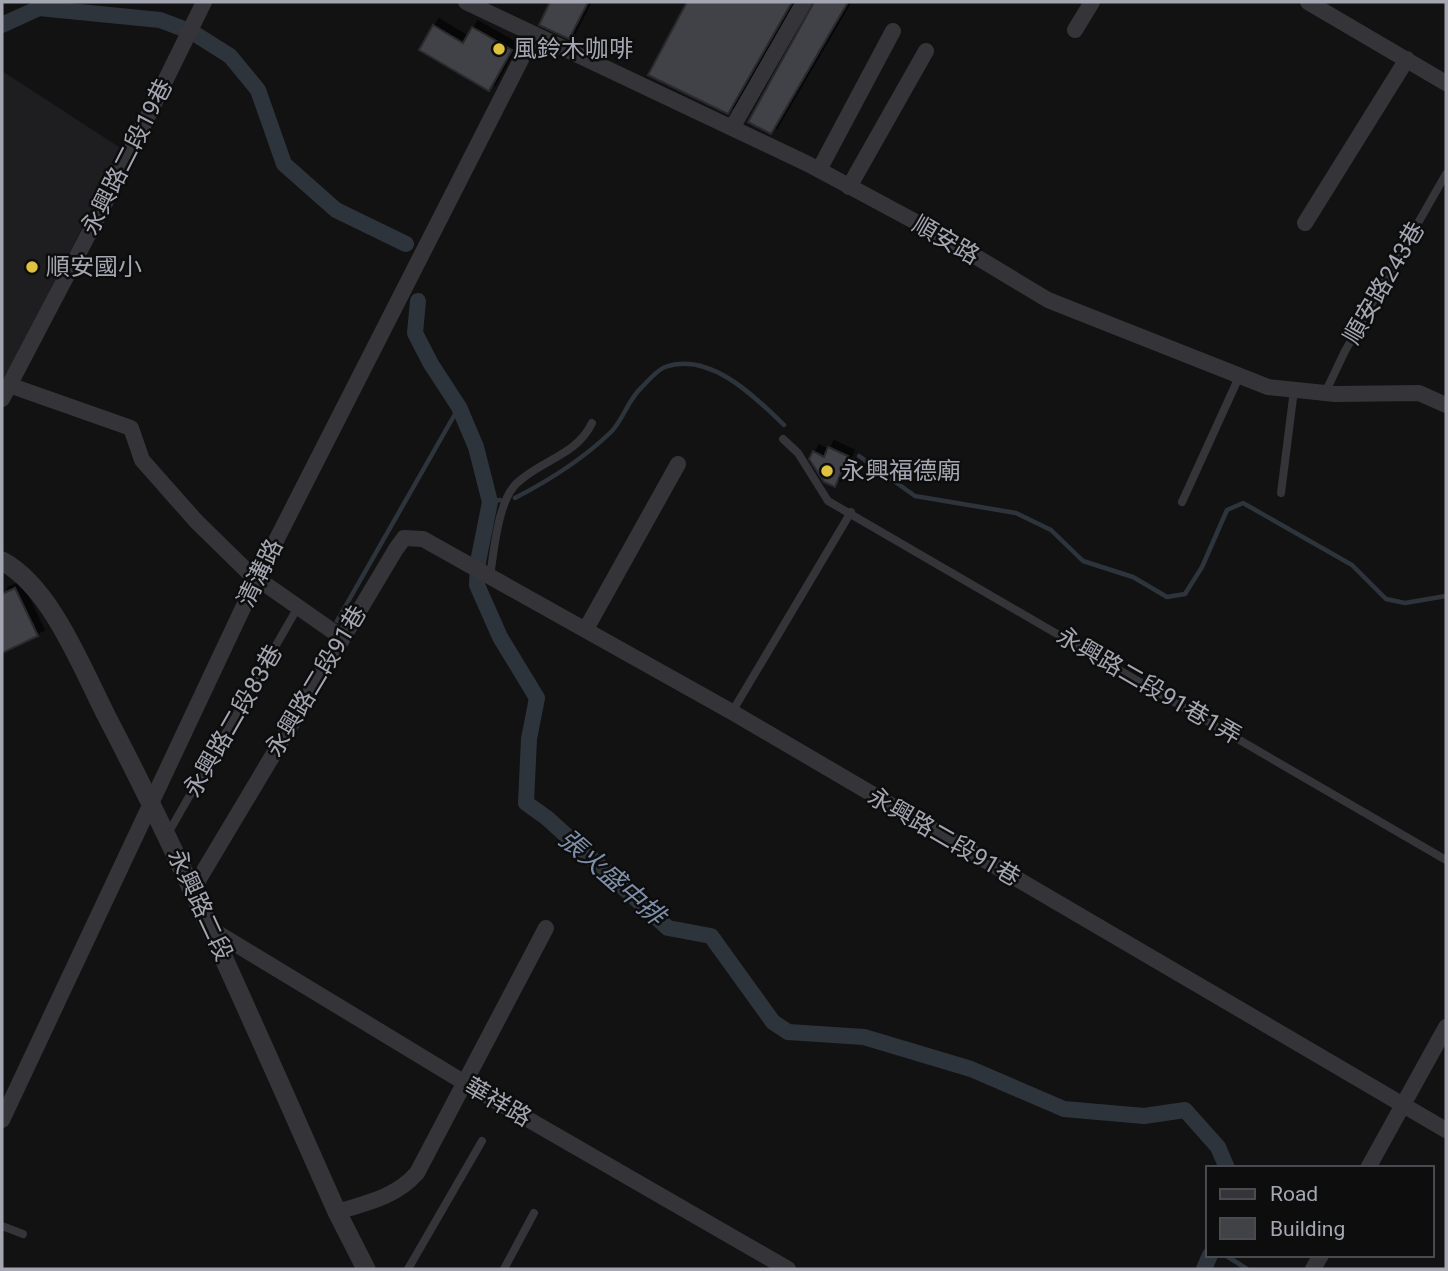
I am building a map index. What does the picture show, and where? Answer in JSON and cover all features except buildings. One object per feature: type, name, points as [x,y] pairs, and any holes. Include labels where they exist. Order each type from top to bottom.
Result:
[{"type":"street","name":"永興路二段19巷","points":[[204,2],[108,197],[6,392],[131,428],[142,460],[196,521],[257,578],[341,638]]},
{"type":"street","name":"順安路","points":[[466,2],[818,170],[940,235],[1048,300],[1268,387],[1325,393],[1419,393],[1446,405]]},
{"type":"street","points":[[733,128],[804,2]]},
{"type":"street","points":[[1075,30],[1092,2]]},
{"type":"street","points":[[1308,2],[1446,83]]},
{"type":"street","points":[[818,170],[892,31]]},
{"type":"street","name":"清溝路","points":[[2,1120],[257,578],[534,34]]},
{"type":"street","points":[[849,187],[926,51]]},
{"type":"street","points":[[1306,223],[1407,59]]},
{"type":"street","points":[[586,629],[678,464]]},
{"type":"street","name":"永興路二段91巷","points":[[194,889],[341,638],[404,538],[423,539],[732,712],[1446,1130]]},
{"type":"street","name":"永興路二段","points":[[2,561],[16,568],[52,611],[151,801],[194,889],[337,1212],[366,1269]]},
{"type":"street","points":[[337,1212],[380,1199],[405,1186],[417,1173],[546,928]]},
{"type":"street","name":"華祥路","points":[[211,929],[465,1083],[788,1269]]},
{"type":"street","points":[[1369,1166],[1446,1027]]},
{"type":"lane","name":"順安路243巷","points":[[1325,393],[1345,351],[1446,174]]},
{"type":"lane","points":[[1182,502],[1239,377]]},
{"type":"lane","points":[[1280,493],[1294,390]]},
{"type":"lane","points":[[482,571],[512,488],[586,436],[592,423]]},
{"type":"lane","name":"永興路二段91巷1弄","points":[[783,439],[798,453],[828,501],[1446,860]]},
{"type":"lane","points":[[732,712],[851,512]]},
{"type":"lane","name":"永興路二段83巷","points":[[167,835],[298,607]]},
{"type":"lane","points":[[408,1269],[482,1141]]},
{"type":"lane","points":[[504,1269],[534,1213]]},
{"type":"lane","points":[[2,1226],[23,1234]]},
{"type":"shaded area","name":"順安國小","points":[[2,71],[122,149],[2,385]]},
{"type":"waterway","points":[[2,25],[39,8],[160,20],[192,32],[230,56],[258,90],[284,164],[336,210],[406,244]]},
{"type":"waterway","name":"張火盛中排","points":[[418,301],[415,333],[459,407],[476,447],[490,502],[478,562],[477,585],[500,637],[537,698],[529,739],[526,803],[547,818],[668,928],[711,936],[773,1022],[788,1032],[864,1037],[971,1069],[1064,1109],[1144,1116],[1185,1110],[1218,1147],[1226,1166]]},
{"type":"waterway","points":[[515,498],[589,452],[615,427],[636,393],[655,373],[665,367],[698,365],[715,371],[745,390],[784,425]]},
{"type":"waterway","points":[[337,621],[459,407]]},
{"type":"waterway","points":[[859,456],[915,496],[1016,513],[1051,530],[1083,561],[1133,577],[1167,597],[1185,594],[1202,567],[1227,510],[1243,503],[1352,565],[1386,599],[1405,603],[1446,596]]},
{"type":"waterway","points":[[490,502],[500,500]]},
{"type":"waterway","name":"張火盛中排","points":[[1204,1269],[1209,1257]]},
{"type":"waterway","points":[[1228,1257],[1247,1269]]},
{"type":"place","name":"風鈴木咖啡","points":[[499,49]]},
{"type":"place","name":"順安國小","points":[[32,267]]},
{"type":"place","name":"永興福德廟","points":[[827,471]]}]
